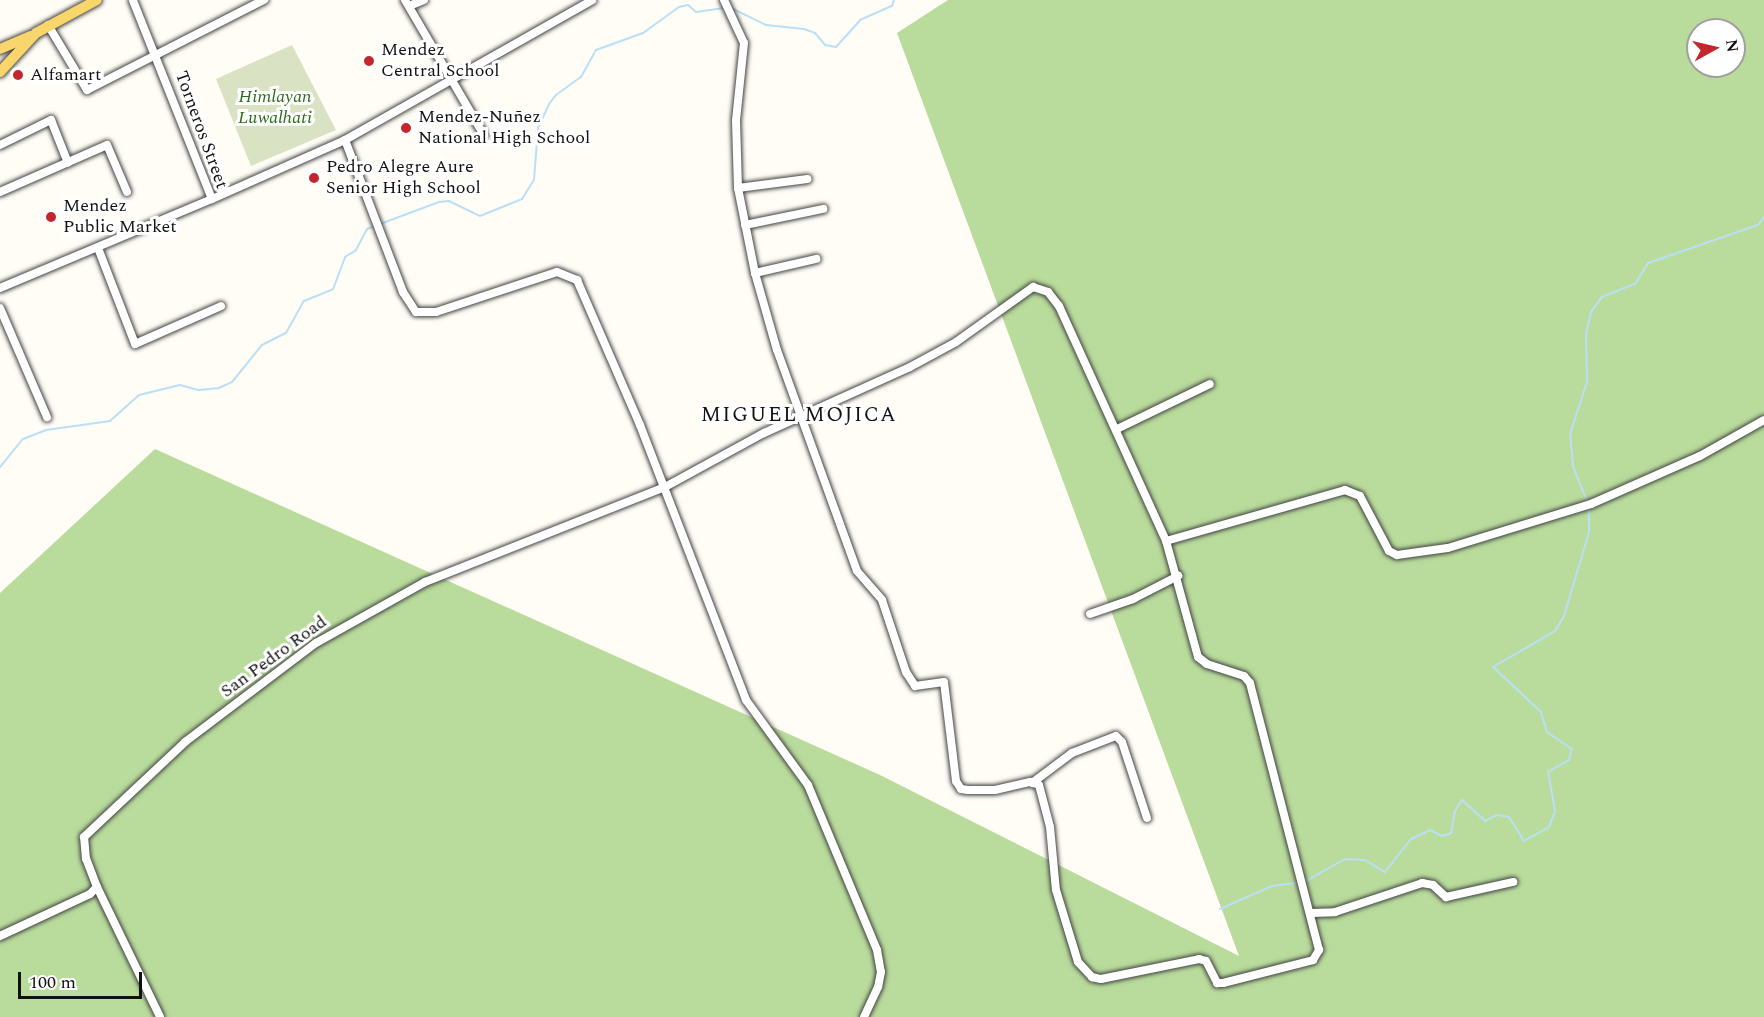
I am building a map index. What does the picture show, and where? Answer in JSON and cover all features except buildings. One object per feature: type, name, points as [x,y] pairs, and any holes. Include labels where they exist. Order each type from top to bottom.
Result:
[{"type":"main road","points":[[9,63],[1,49],[97,0]]},
{"type":"main road","points":[[0,72],[36,33]]},
{"type":"street","name":"Torneros Street","points":[[0,288],[212,199],[133,0]]},
{"type":"street","points":[[48,25],[87,90],[264,0]]},
{"type":"street","points":[[424,0],[407,3],[484,135]]},
{"type":"street","points":[[212,199],[345,140],[592,0]]},
{"type":"street","points":[[663,488],[715,457],[799,418],[956,342],[1033,287],[1048,292],[1059,306],[1117,429],[1166,541],[1202,662],[1244,676],[1250,683],[1298,872],[1312,913],[1319,950],[1313,960],[1223,983],[1217,983],[1206,961],[1199,959],[1101,979],[1092,977],[1078,962],[1056,890],[1043,794],[1039,785],[1032,783],[968,790],[961,789],[956,781],[944,682],[915,686],[906,672],[882,600],[857,571],[799,418],[755,273],[738,188],[736,121],[744,43],[734,17],[724,0]]},
{"type":"street","points":[[0,145],[51,120],[68,163]]},
{"type":"street","points":[[345,140],[409,303],[416,312],[426,314],[557,273],[577,280],[624,388],[746,700],[808,785],[878,950],[881,972],[878,987],[864,1017]]},
{"type":"street","points":[[0,192],[107,145],[127,192]]},
{"type":"street","points":[[738,188],[807,178]]},
{"type":"street","points":[[745,225],[823,210]]},
{"type":"street","points":[[102,247],[135,344],[221,306]]},
{"type":"street","points":[[755,273],[816,259]]},
{"type":"street","points":[[0,308],[46,417]]},
{"type":"street","points":[[1117,429],[1210,384]]},
{"type":"street","points":[[1166,541],[1345,490],[1360,496],[1384,545],[1397,555],[1448,548],[1591,504],[1700,456],[1764,420]]},
{"type":"street","name":"San Pedro Road","points":[[97,887],[86,859],[84,837],[185,742],[316,643],[425,582],[663,488]]},
{"type":"street","points":[[1090,614],[1133,599],[1178,576]]},
{"type":"street","points":[[1032,783],[1072,753],[1116,736],[1122,742],[1133,771],[1147,818]]},
{"type":"street","points":[[1312,913],[1335,912],[1422,883],[1433,885],[1446,897],[1512,882]]},
{"type":"street","points":[[0,936],[97,887],[160,1017]]},
{"type":"green space","points":[[948,0],[1764,0],[1764,1017],[0,1017],[0,593],[155,449],[880,775],[1239,956],[897,33]]},
{"type":"green space","name":"Himlayan Luwalhati","points":[[292,45],[336,130],[251,166],[216,79]]},
{"type":"waterway","points":[[729,7],[766,25],[804,29],[815,33],[825,45],[836,47],[860,20],[892,6],[894,0]]},
{"type":"waterway","points":[[380,224],[439,202],[449,201],[480,216],[522,199],[534,180],[538,128],[549,104],[556,95],[581,77],[596,50],[643,33],[679,7],[688,5],[696,12],[724,8]]},
{"type":"waterway","points":[[1587,501],[1573,466],[1570,434],[1587,382],[1586,334],[1591,312],[1602,297],[1635,284],[1648,263],[1758,225],[1764,217]]},
{"type":"waterway","points":[[0,467],[23,439],[46,430],[110,421],[139,395],[180,385],[199,390],[219,388],[232,382],[262,345],[286,333],[304,301],[333,289],[345,257],[356,250],[367,229],[375,226]]},
{"type":"waterway","points":[[1304,882],[1345,859],[1365,860],[1385,872],[1411,839],[1430,830],[1442,836],[1451,833],[1455,811],[1462,800],[1485,821],[1497,815],[1509,817],[1524,841],[1549,827],[1555,811],[1548,772],[1569,760],[1572,749],[1547,732],[1541,712],[1493,667],[1555,631],[1564,616],[1589,532],[1589,507]]},
{"type":"waterway","points":[[1220,909],[1272,886],[1298,883]]},
{"type":"place","name":"Mendez Central School","points":[[369,61]]},
{"type":"place","name":"Alfamart","points":[[18,75]]},
{"type":"place","name":"Mendez-Nuñez National High School","points":[[406,128]]},
{"type":"place","name":"Pedro Alegre Aure Senior High School","points":[[314,178]]},
{"type":"place","name":"Mendez Public Market","points":[[51,217]]},
{"type":"district","name":"MIGUEL MOJICA","points":[[799,415]]}]
